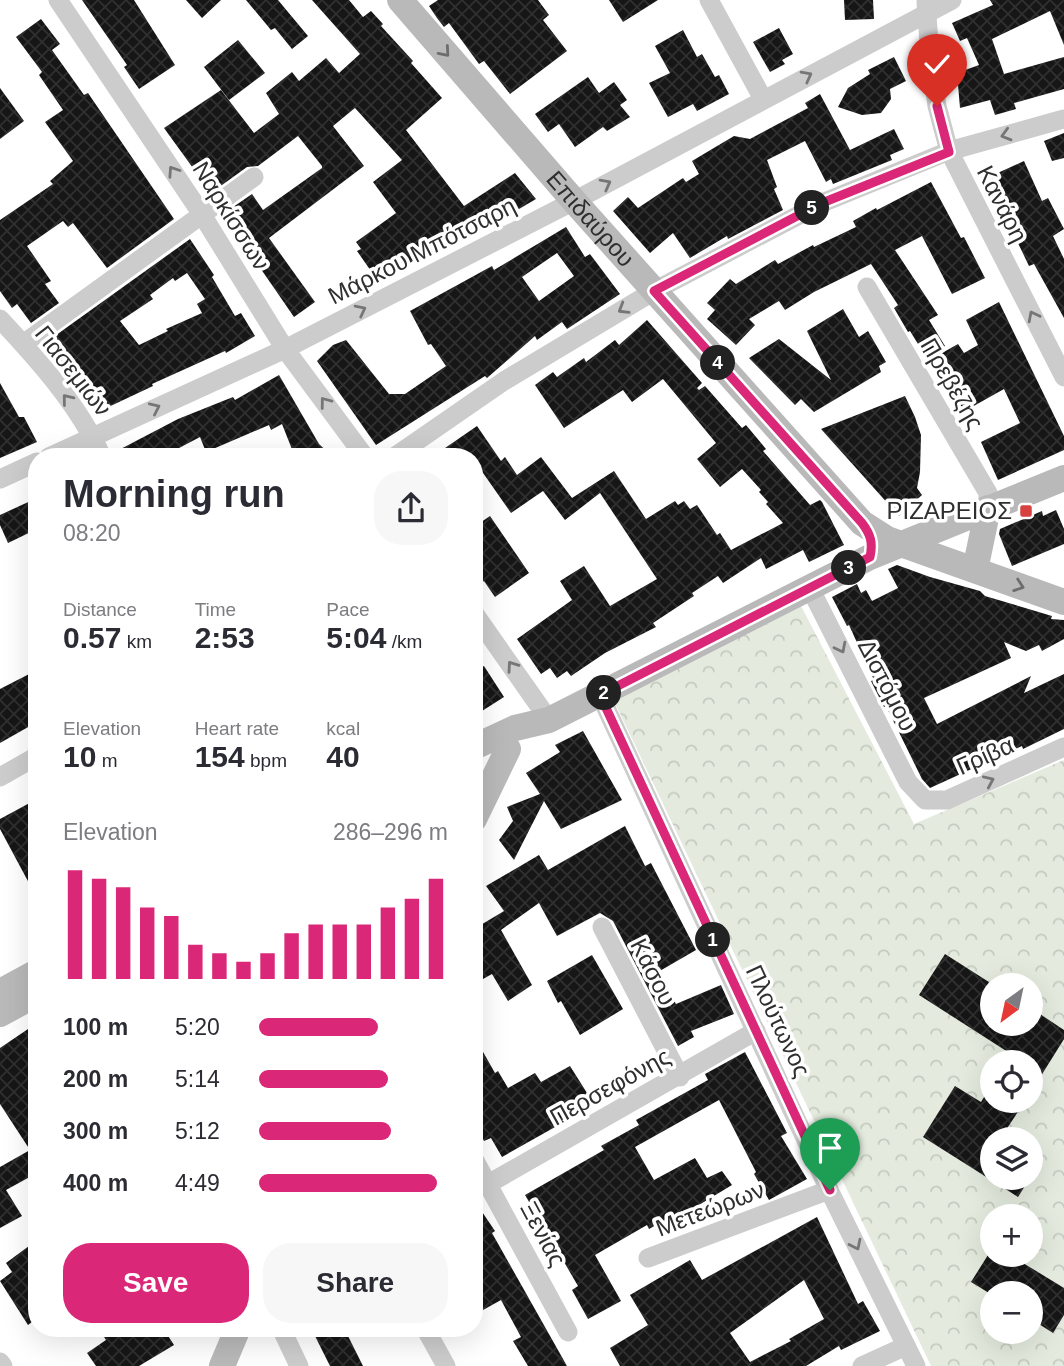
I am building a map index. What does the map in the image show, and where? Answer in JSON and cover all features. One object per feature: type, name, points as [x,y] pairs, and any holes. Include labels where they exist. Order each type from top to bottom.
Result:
[{"type":"street","name":"Ναρκίσσων","points":[[58,0],[201,213],[285,349],[358,448]]},
{"type":"street","name":"Επιδαύρου","points":[[400,0],[574,201],[862,523],[887,539],[1064,601]]},
{"type":"street","points":[[709,0],[763,99]]},
{"type":"street","name":"Μάρκου Μπότσαρη","points":[[69,448],[285,349],[574,201],[926,7],[952,0]]},
{"type":"street","name":"Κανάρη","points":[[926,7],[937,106],[949,152],[1064,377]]},
{"type":"street","points":[[407,448],[504,381],[654,291],[822,203],[949,152],[1064,119]]},
{"type":"street","points":[[23,344],[254,177]]},
{"type":"street","name":"Πρεβέζης","points":[[867,287],[988,493],[988,508]]},
{"type":"street","name":"Γιασεμιών","points":[[0,319],[79,414],[98,448]]},
{"type":"street","points":[[0,479],[28,466]]},
{"type":"street","points":[[483,743],[514,728],[549,720],[870,557],[1064,478]]},
{"type":"street","points":[[975,570],[988,508]]},
{"type":"street","points":[[862,523],[869,533],[872,545],[870,557]]},
{"type":"street","name":"Διστόμου","points":[[810,587],[908,782],[925,800]]},
{"type":"street","points":[[483,625],[549,720]]},
{"type":"street","name":"Πλούτωνος","points":[[600,695],[830,1190],[916,1366]]},
{"type":"street","points":[[483,762],[537,733],[549,720]]},
{"type":"street","name":"Γρίβα","points":[[925,800],[947,800],[1064,747]]},
{"type":"street","points":[[483,796],[508,750]]},
{"type":"street","points":[[0,777],[28,762]]},
{"type":"street","name":"Κάσου","points":[[602,927],[680,1077]]},
{"type":"street","points":[[0,992],[28,977]]},
{"type":"street","points":[[0,1014],[28,999]]},
{"type":"street","name":"Περσεφόνης","points":[[488,1184],[680,1077],[756,1031]]},
{"type":"street","name":"Ξενίας","points":[[483,1175],[568,1332]]},
{"type":"street","name":"Μετεώρων","points":[[648,1258],[830,1190]]},
{"type":"street","points":[[222,1366],[234,1337]]},
{"type":"street","points":[[285,1337],[299,1366]]},
{"type":"street","points":[[430,1337],[446,1366]]},
{"type":"street","points":[[862,1366],[906,1346]]},
{"type":"street","points":[[0,1362],[3,1366]]},
{"type":"green space","points":[[799,602],[914,824],[1064,760],[1064,1366],[931,1366],[613,699]]},
{"type":"building","points":[[82,0],[134,0],[175,65],[139,89],[124,67],[127,65]]},
{"type":"building","points":[[186,0],[221,0],[202,18]]},
{"type":"building","points":[[246,0],[278,0],[308,36],[292,49],[275,28],[271,30]]},
{"type":"building","points":[[312,0],[349,0],[363,17],[371,11],[442,98],[406,130],[464,206],[515,173],[536,199],[429,254],[427,251],[380,284],[357,251],[361,249],[356,242],[396,213],[373,182],[402,160],[355,108],[333,126],[364,166],[269,238],[315,302],[294,317],[223,214],[252,194],[263,210],[322,166],[298,136],[258,166],[247,167],[211,193],[164,128],[221,90],[254,133],[279,114],[266,93],[292,72],[299,81],[326,58],[339,73],[360,54]]},
{"type":"building","points":[[438,0],[538,0],[549,15],[543,20],[567,51],[510,94],[484,61],[479,64],[449,23],[444,27],[437,18],[429,6]]},
{"type":"building","points":[[609,0],[658,0],[623,22]]},
{"type":"building","points":[[844,0],[873,0],[874,19],[845,20]]},
{"type":"building","points":[[990,0],[1064,0],[1064,45],[1050,11],[992,39],[1004,74],[1064,57],[1064,89],[1014,103],[1016,109],[995,115],[990,100],[960,108],[957,73],[979,65],[967,38],[960,41],[952,23],[993,5]]},
{"type":"building","points":[[41,19],[60,44],[52,50],[84,95],[88,93],[174,219],[107,268],[73,223],[68,227],[63,221],[27,246],[51,281],[45,284],[59,303],[31,323],[17,304],[12,308],[0,291],[0,220],[53,184],[50,181],[73,161],[45,122],[63,110],[39,75],[42,72],[16,37]]},
{"type":"building","points":[[779,28],[793,54],[782,60],[785,64],[770,72],[753,42]]},
{"type":"building","points":[[683,30],[697,57],[702,54],[715,77],[719,75],[729,94],[697,111],[693,104],[668,117],[649,83],[670,73],[655,46]]},
{"type":"building","points":[[238,40],[265,73],[229,100],[204,67]]},
{"type":"building","points":[[894,57],[906,81],[890,89],[891,99],[881,113],[862,115],[838,107],[848,88],[870,74],[868,70]]},
{"type":"building","points":[[588,77],[599,93],[614,82],[627,100],[620,105],[630,117],[607,131],[603,127],[575,147],[559,124],[548,132],[535,114]]},
{"type":"building","points":[[0,88],[24,121],[0,139]]},
{"type":"building","points":[[820,94],[850,150],[894,129],[904,149],[890,155],[892,160],[833,184],[831,179],[826,182],[805,141],[767,160],[777,187],[774,189],[783,210],[728,239],[727,236],[690,258],[673,233],[650,253],[613,211],[628,197],[638,208],[683,178],[686,182],[699,174],[692,161],[734,136],[750,139],[808,108],[805,103]]},
{"type":"building","points":[[1064,133],[1064,158],[1052,161],[1044,141]]},
{"type":"building","points":[[1024,161],[1042,201],[1048,198],[1064,229],[1053,236],[1064,259],[1064,318],[1034,264],[1029,266],[993,191],[997,189],[991,176]]},
{"type":"building","points":[[931,182],[985,278],[952,294],[922,236],[895,250],[938,315],[929,320],[945,346],[926,357],[910,331],[908,332],[894,308],[898,305],[871,264],[814,292],[785,310],[779,301],[749,319],[755,325],[736,345],[707,319],[715,310],[707,303],[730,279],[736,284],[775,260],[778,264],[813,245],[814,247],[856,227],[853,221]]},
{"type":"building","points":[[566,227],[585,257],[590,254],[620,294],[567,329],[562,322],[537,340],[535,336],[487,378],[485,376],[376,445],[317,361],[333,345],[346,340],[389,394],[405,394],[446,366],[431,344],[428,345],[410,311],[492,266],[494,270]],"holes":[[[557,253],[574,276],[539,301],[522,277]]]},
{"type":"building","points":[[190,239],[214,275],[212,277],[235,316],[241,313],[255,336],[226,353],[225,351],[152,384],[153,386],[102,410],[97,400],[93,402],[80,374],[75,378],[45,343]],"holes":[[[187,273],[205,299],[197,304],[202,313],[139,345],[120,321],[153,299],[150,295],[173,278],[175,281]]]},
{"type":"building","points":[[999,302],[1064,436],[1064,450],[998,480],[981,442],[1020,423],[1004,389],[963,412],[951,392],[961,386],[942,353],[958,344],[964,353],[978,345],[966,320]]},
{"type":"building","points":[[843,309],[859,337],[868,331],[886,362],[879,366],[881,372],[814,412],[801,399],[795,405],[749,358],[779,339],[831,380],[807,331]]},
{"type":"building","points":[[647,320],[702,383],[697,388],[699,390],[705,386],[742,428],[746,425],[766,449],[763,451],[810,505],[820,500],[822,502],[844,545],[809,562],[803,550],[766,569],[761,558],[723,583],[718,576],[692,593],[694,596],[653,623],[656,627],[605,653],[571,676],[567,671],[557,678],[550,668],[541,674],[517,639],[572,600],[560,581],[584,566],[610,606],[657,579],[600,493],[565,520],[543,491],[511,513],[483,473],[483,448],[445,448],[477,426],[501,461],[505,457],[517,475],[541,457],[572,498],[614,471],[646,519],[675,501],[678,505],[684,501],[690,509],[697,505],[717,535],[720,533],[731,550],[783,523],[766,504],[768,502],[759,492],[761,490],[742,469],[720,487],[697,459],[716,443],[663,379],[632,402],[623,390],[564,428],[535,385],[553,372],[557,377],[584,358],[586,362],[615,340],[619,345]]},
{"type":"building","points":[[279,375],[323,448],[291,448],[282,424],[271,430],[269,425],[215,448],[204,448],[200,437],[179,448],[123,448],[178,419],[233,397],[235,400]]},
{"type":"building","points":[[0,383],[19,417],[24,417],[37,442],[0,458]]},
{"type":"building","points":[[905,396],[921,435],[917,488],[922,495],[899,516],[821,429]]},
{"type":"building","points":[[28,502],[28,533],[8,543],[0,525],[0,515]]},
{"type":"building","points":[[1056,510],[1064,529],[1064,544],[1012,566],[999,534],[1000,529],[1042,511],[1043,516]]},
{"type":"building","points":[[490,516],[529,573],[495,597],[483,582],[483,521]]},
{"type":"building","points":[[897,565],[1052,616],[1051,619],[1064,620],[1064,639],[1042,651],[1039,645],[1026,651],[1004,642],[1011,658],[924,698],[937,724],[1031,676],[1024,693],[1064,674],[1064,729],[930,788],[922,779],[886,706],[884,707],[849,625],[847,626],[832,597],[857,584],[861,593],[866,590],[872,601],[898,588],[888,569]]},
{"type":"building","points":[[483,666],[504,697],[483,710]]},
{"type":"building","points":[[28,675],[28,727],[0,743],[0,689]]},
{"type":"building","points":[[583,731],[622,800],[561,829],[544,801],[514,860],[499,840],[513,821],[507,807],[540,794],[526,773],[560,752],[555,745]]},
{"type":"building","points":[[28,804],[28,881],[0,829],[0,819]]},
{"type":"building","points":[[625,826],[645,866],[651,863],[696,950],[658,972],[676,1004],[721,985],[734,1014],[691,1031],[694,1037],[678,1046],[613,921],[600,913],[557,936],[539,903],[501,930],[532,985],[508,1001],[492,974],[483,979],[483,924],[504,911],[486,886],[539,855],[548,870]]},
{"type":"building","points":[[945,954],[980,976],[980,1034],[919,995]]},
{"type":"building","points":[[592,955],[623,1009],[580,1035],[547,981]]},
{"type":"building","points":[[1043,1016],[1064,1030],[1064,1039],[1043,1073],[1043,1050],[1005,1050],[983,1036],[1043,1036]]},
{"type":"building","points":[[28,1029],[28,1147],[0,1104],[0,1048]]},
{"type":"building","points":[[483,1052],[495,1073],[498,1071],[508,1088],[535,1073],[541,1082],[570,1066],[594,1104],[562,1120],[564,1122],[502,1157],[491,1138],[484,1141]]},
{"type":"building","points":[[745,1052],[787,1133],[781,1136],[807,1179],[769,1200],[719,1100],[635,1147],[654,1180],[695,1158],[707,1178],[722,1171],[732,1185],[684,1214],[682,1211],[649,1229],[647,1225],[595,1255],[621,1301],[588,1319],[572,1290],[578,1286],[525,1195],[604,1150],[601,1146],[639,1125],[636,1120],[708,1080],[705,1074]]},
{"type":"building","points":[[955,1086],[980,1101],[980,1113],[1017,1113],[1008,1127],[980,1127],[980,1173],[923,1137]]},
{"type":"building","points":[[28,1151],[28,1178],[6,1190],[22,1216],[0,1228],[0,1167]]},
{"type":"building","points":[[1007,1190],[1022,1190],[1018,1197]]},
{"type":"building","points":[[483,1213],[567,1366],[528,1366],[513,1341],[521,1337],[501,1300],[483,1310]]},
{"type":"building","points":[[817,1217],[858,1304],[863,1301],[880,1331],[841,1350],[839,1346],[806,1366],[620,1366],[610,1348],[648,1325],[630,1295],[690,1260],[702,1280]],"holes":[[[804,1280],[824,1319],[789,1339],[791,1341],[750,1362],[730,1333]]]},
{"type":"building","points":[[28,1247],[28,1325],[0,1281],[12,1272],[6,1263]]},
{"type":"building","points":[[980,1267],[1030,1267],[1064,1288],[1064,1315],[1053,1333],[1043,1327],[1043,1281],[980,1281],[980,1288],[971,1282]]},
{"type":"building","points":[[104,1337],[169,1337],[174,1345],[139,1366],[96,1366],[87,1353],[106,1340]]},
{"type":"building","points":[[316,1337],[348,1337],[363,1366],[330,1366]]},
{"type":"place","name":"ΡΙΖΑΡΕΙΟΣ","points":[[1026,511]]},
{"type":"route","points":[[830,1190],[600,695],[870,557],[872,545],[869,533],[862,523],[654,291],[822,203],[949,152],[937,106]]}]
